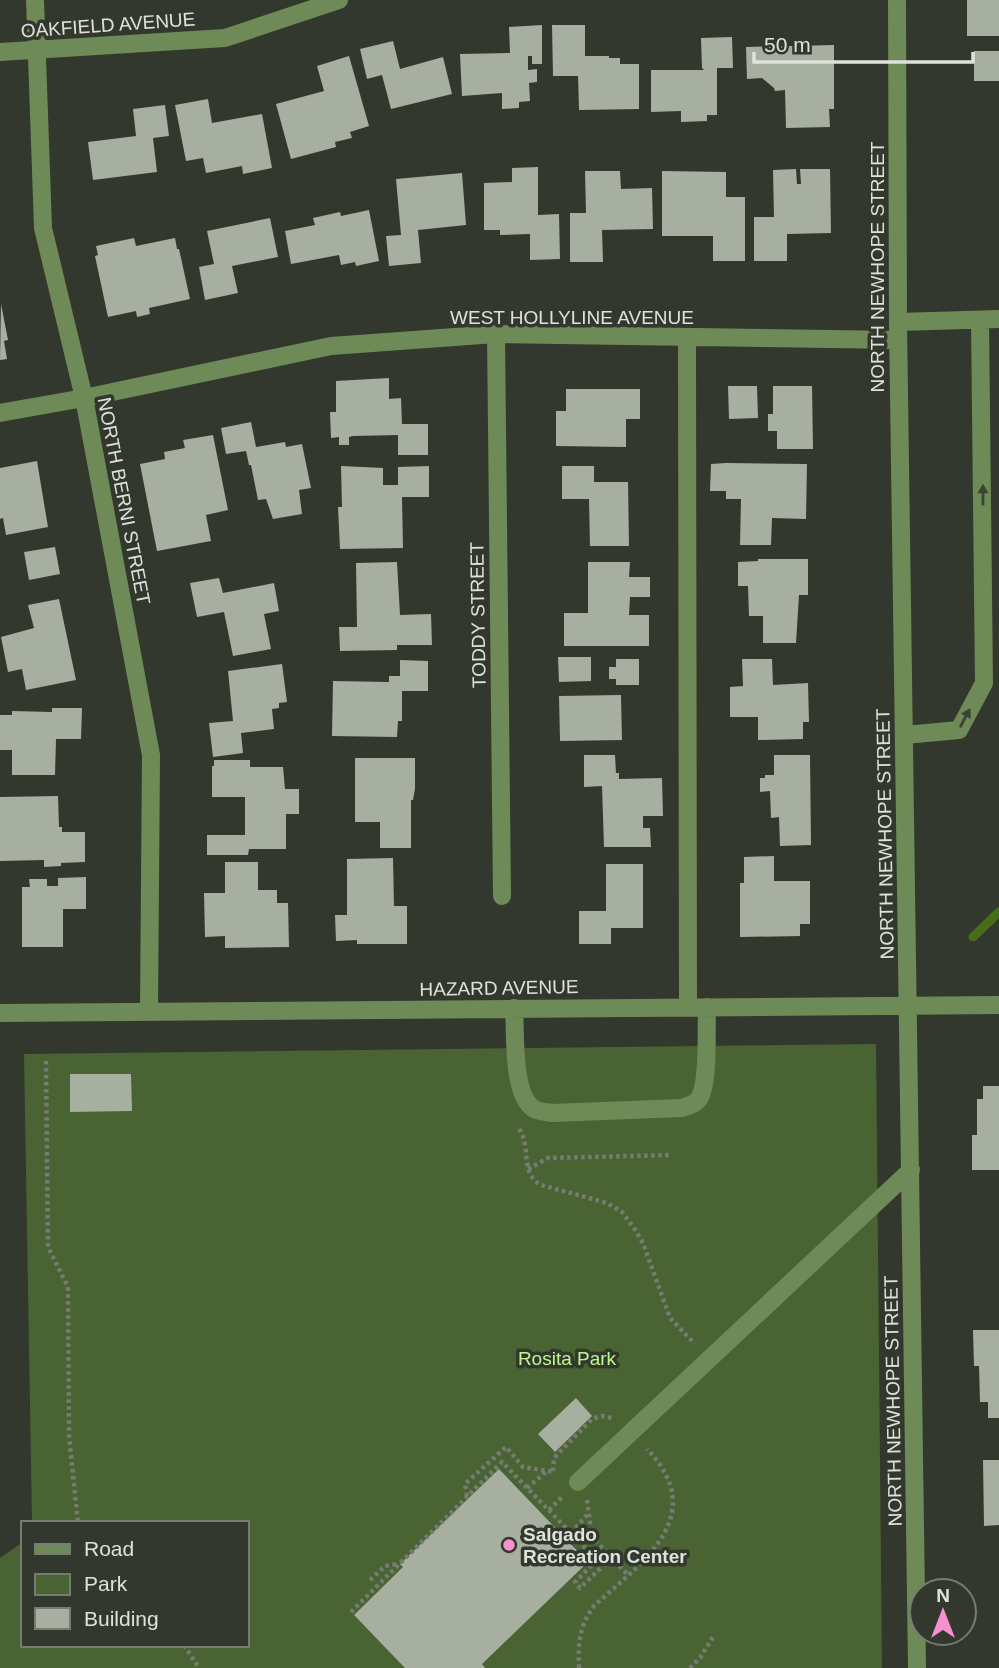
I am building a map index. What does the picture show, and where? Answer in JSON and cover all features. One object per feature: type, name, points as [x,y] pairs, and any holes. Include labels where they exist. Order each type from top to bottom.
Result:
[{"type":"street","name":"NORTH BERNI STREET","points":[[35,0],[43,228],[84,398],[151,755],[149,1012]]},
{"type":"street","name":"OAKFIELD AVENUE","points":[[0,52],[36,52],[226,38],[339,0]]},
{"type":"street","name":"NORTH NEWHOPE STREET","points":[[897,0],[898,340],[917,1668]]},
{"type":"street","points":[[898,322],[999,319]]},
{"type":"street","points":[[905,735],[959,730],[984,683],[980,320]]},
{"type":"street","name":"WEST HOLLYLINE AVENUE","points":[[0,413],[331,346],[496,334],[898,340]]},
{"type":"street","name":"TODDY STREET","points":[[496,334],[502,896]]},
{"type":"street","points":[[687,337],[688,1007]]},
{"type":"street","name":"HAZARD AVENUE","points":[[0,1013],[999,1005]]},
{"type":"street","points":[[514,1009],[521,1092],[528,1104],[537,1111],[553,1113],[681,1108],[693,1105],[701,1097],[704,1078],[706,1007]]},
{"type":"street","points":[[578,1482],[911,1170]]},
{"type":"path","points":[[46,1061],[48,1247],[68,1287],[69,1436],[78,1521]]},
{"type":"path","points":[[515,1123],[523,1133],[528,1169],[533,1181],[607,1203],[621,1212],[643,1243],[670,1318],[709,1359]]},
{"type":"path","points":[[528,1169],[548,1158],[671,1155]]},
{"type":"path","points":[[527,1488],[550,1471],[554,1458],[592,1419],[602,1416],[614,1418],[652,1454],[671,1488],[673,1508],[670,1523],[660,1544],[586,1616],[579,1638],[579,1668]]},
{"type":"path","points":[[467,1497],[465,1485],[506,1447],[523,1466],[570,1477],[578,1482],[588,1504],[592,1537],[628,1575]]},
{"type":"path","points":[[351,1612],[502,1462],[597,1560],[575,1582],[580,1588],[611,1558]]},
{"type":"path","points":[[549,1510],[562,1497]]},
{"type":"path","points":[[571,1533],[588,1514]]},
{"type":"path","points":[[370,1580],[385,1566],[400,1564]]},
{"type":"path","points":[[690,1668],[713,1637]]},
{"type":"path","points":[[185,1647],[199,1668]]},
{"type":"green space","name":"Rosita Park","points":[[876,1044],[882,1668],[0,1668],[0,1558],[21,1543],[21,1647],[248,1647],[248,1521],[32,1521],[24,1054]]},
{"type":"building","points":[[967,0],[999,0],[999,36],[967,36]]},
{"type":"building","points":[[542,25],[542,64],[532,64],[532,56],[528,56],[528,70],[537,69],[537,82],[529,83],[530,101],[519,102],[519,108],[502,109],[502,93],[462,96],[460,54],[510,53],[509,27]]},
{"type":"building","points":[[552,25],[585,25],[585,56],[609,56],[620,58],[620,64],[639,64],[639,109],[579,110],[578,76],[553,76]]},
{"type":"building","points":[[732,37],[733,68],[717,68],[717,115],[707,115],[707,121],[681,122],[681,111],[651,112],[651,70],[704,70],[701,38]]},
{"type":"building","points":[[393,41],[400,69],[443,57],[452,94],[391,109],[382,75],[367,79],[360,49]]},
{"type":"building","points":[[834,45],[834,109],[829,109],[830,127],[786,128],[785,90],[775,91],[762,78],[747,79],[746,47]]},
{"type":"building","points":[[974,51],[999,51],[999,81],[974,81]]},
{"type":"building","points":[[349,56],[369,126],[350,132],[352,138],[335,142],[336,147],[291,159],[276,104],[324,91],[317,66]]},
{"type":"building","points":[[208,99],[212,123],[262,114],[272,168],[243,174],[242,166],[206,173],[203,158],[186,161],[175,105]]},
{"type":"building","points":[[165,105],[169,136],[153,138],[157,172],[93,180],[88,142],[136,136],[133,109]]},
{"type":"building","points":[[538,167],[538,215],[559,214],[560,259],[530,260],[530,234],[500,235],[500,230],[484,230],[484,183],[512,182],[512,168]]},
{"type":"building","points":[[796,169],[797,184],[801,184],[800,169],[830,169],[831,233],[787,234],[787,261],[754,261],[754,217],[774,217],[773,170]]},
{"type":"building","points":[[585,171],[620,171],[621,189],[652,188],[653,229],[602,230],[603,262],[570,262],[570,213],[586,213]]},
{"type":"building","points":[[662,171],[726,172],[726,197],[745,197],[745,261],[713,261],[713,236],[662,236]]},
{"type":"building","points":[[462,173],[466,225],[418,230],[421,263],[389,266],[386,236],[401,235],[396,179]]},
{"type":"building","points":[[369,210],[379,261],[356,266],[355,262],[341,265],[339,255],[291,264],[285,231],[315,225],[313,218],[340,212],[341,216]]},
{"type":"building","points":[[270,218],[278,257],[232,266],[238,293],[205,300],[199,267],[214,264],[207,231]]},
{"type":"building","points":[[134,238],[136,246],[175,238],[190,299],[149,308],[150,314],[137,317],[136,311],[108,317],[95,256],[98,255],[96,246]]},
{"type":"building","points":[[1,304],[8,340],[4,341],[7,359],[0,360]]},
{"type":"building","points":[[389,378],[389,399],[401,398],[402,424],[428,424],[428,455],[398,455],[398,435],[353,436],[349,437],[349,445],[339,445],[339,437],[331,438],[330,412],[336,412],[336,381]]},
{"type":"building","points":[[728,386],[757,386],[758,418],[729,419]]},
{"type":"building","points":[[773,386],[812,386],[813,449],[777,449],[777,431],[768,431],[768,414],[773,414]]},
{"type":"building","points":[[566,389],[640,389],[640,419],[626,419],[626,447],[556,446],[556,411],[566,411]]},
{"type":"building","points":[[251,422],[256,447],[285,442],[286,447],[302,444],[311,488],[299,490],[302,514],[273,519],[266,499],[258,500],[246,451],[226,454],[221,428]]},
{"type":"building","points":[[213,435],[228,510],[206,515],[211,541],[157,551],[140,464],[165,459],[164,452],[185,448],[183,440]]},
{"type":"building","points":[[37,461],[48,527],[6,535],[3,518],[0,519],[0,468]]},
{"type":"building","points":[[711,464],[807,464],[806,519],[772,518],[771,545],[740,545],[741,499],[726,499],[726,491],[710,491]]},
{"type":"building","points":[[341,466],[383,468],[383,485],[398,485],[398,467],[429,466],[429,497],[402,497],[403,548],[340,549],[338,507],[342,507]]},
{"type":"building","points":[[562,466],[594,466],[594,482],[628,482],[629,546],[590,546],[589,499],[562,499]]},
{"type":"building","points":[[55,547],[60,574],[29,580],[24,552]]},
{"type":"building","points":[[758,559],[808,559],[808,595],[799,595],[796,643],[763,643],[763,616],[749,616],[748,586],[738,586],[738,562]]},
{"type":"building","points":[[397,562],[400,615],[431,614],[432,645],[397,645],[397,650],[340,651],[339,627],[357,627],[356,563]]},
{"type":"building","points":[[588,562],[630,562],[629,577],[650,577],[650,597],[630,597],[629,615],[649,615],[649,646],[564,646],[564,613],[588,613]]},
{"type":"building","points":[[219,578],[223,593],[274,583],[279,611],[264,614],[271,649],[233,656],[224,612],[197,617],[190,583]]},
{"type":"building","points":[[59,599],[76,680],[26,690],[22,669],[8,672],[1,637],[34,628],[28,605]]},
{"type":"building","points":[[558,657],[591,657],[591,681],[559,682]]},
{"type":"building","points":[[616,659],[639,659],[639,685],[616,685],[616,679],[609,679],[609,667],[616,667]]},
{"type":"building","points":[[742,659],[772,659],[773,685],[808,683],[809,722],[803,722],[803,739],[758,740],[758,717],[730,717],[730,687],[743,686]]},
{"type":"building","points":[[400,660],[428,661],[428,691],[402,691],[402,721],[398,721],[397,737],[332,736],[333,681],[389,682],[389,676],[400,676]]},
{"type":"building","points":[[282,664],[287,702],[279,703],[279,708],[272,709],[274,729],[241,733],[243,753],[213,757],[209,723],[233,721],[228,671]]},
{"type":"building","points":[[621,695],[622,740],[560,741],[559,696]]},
{"type":"building","points":[[52,708],[82,708],[81,739],[56,739],[55,775],[12,775],[12,750],[0,750],[0,715],[12,715],[12,711],[52,712]]},
{"type":"building","points":[[584,755],[615,755],[619,779],[662,778],[663,816],[643,816],[643,828],[650,828],[651,847],[604,847],[602,786],[584,787]]},
{"type":"building","points":[[774,755],[810,755],[811,845],[780,846],[779,817],[771,818],[770,791],[760,792],[760,778],[774,775]]},
{"type":"building","points":[[355,758],[415,758],[415,789],[411,800],[411,848],[380,848],[380,822],[355,822]]},
{"type":"building","points":[[214,760],[250,760],[250,767],[283,767],[285,789],[299,789],[299,814],[286,814],[286,849],[249,849],[248,855],[207,855],[207,835],[245,835],[245,797],[212,797]]},
{"type":"building","points":[[58,796],[59,827],[62,827],[62,832],[85,832],[85,862],[44,867],[44,860],[0,861],[0,797]]},
{"type":"building","points":[[774,856],[774,881],[810,881],[810,924],[800,924],[800,936],[740,937],[740,883],[744,883],[744,857]]},
{"type":"building","points":[[393,858],[394,906],[407,906],[407,944],[357,944],[357,940],[336,941],[335,915],[347,915],[347,859]]},
{"type":"building","points":[[225,862],[258,862],[258,890],[277,890],[277,903],[288,903],[289,947],[225,948],[225,936],[205,937],[204,893],[225,893]]},
{"type":"building","points":[[606,864],[643,864],[643,928],[611,928],[611,944],[579,944],[579,911],[606,911]]},
{"type":"building","points":[[86,877],[86,909],[63,909],[63,947],[22,947],[22,887],[30,887],[29,879],[47,879],[47,886],[58,886],[58,878]]},
{"type":"building","points":[[70,1074],[131,1074],[132,1111],[70,1112]]},
{"type":"building","points":[[983,1086],[999,1086],[999,1170],[972,1170],[972,1135],[977,1135],[977,1099],[983,1099]]},
{"type":"building","points":[[973,1330],[999,1330],[999,1418],[988,1418],[988,1402],[980,1402],[979,1366],[974,1366]]},
{"type":"building","points":[[576,1398],[592,1416],[555,1452],[538,1434]]},
{"type":"building","points":[[983,1460],[999,1460],[999,1525],[984,1526]]},
{"type":"building","points":[[499,1469],[588,1562],[482,1664],[485,1668],[405,1668],[354,1615],[403,1567],[400,1564]]},
{"type":"waterway","points":[[973,937],[999,912]]},
{"type":"place","name":"Salgado Recreation Center","points":[[509,1545]]}]
